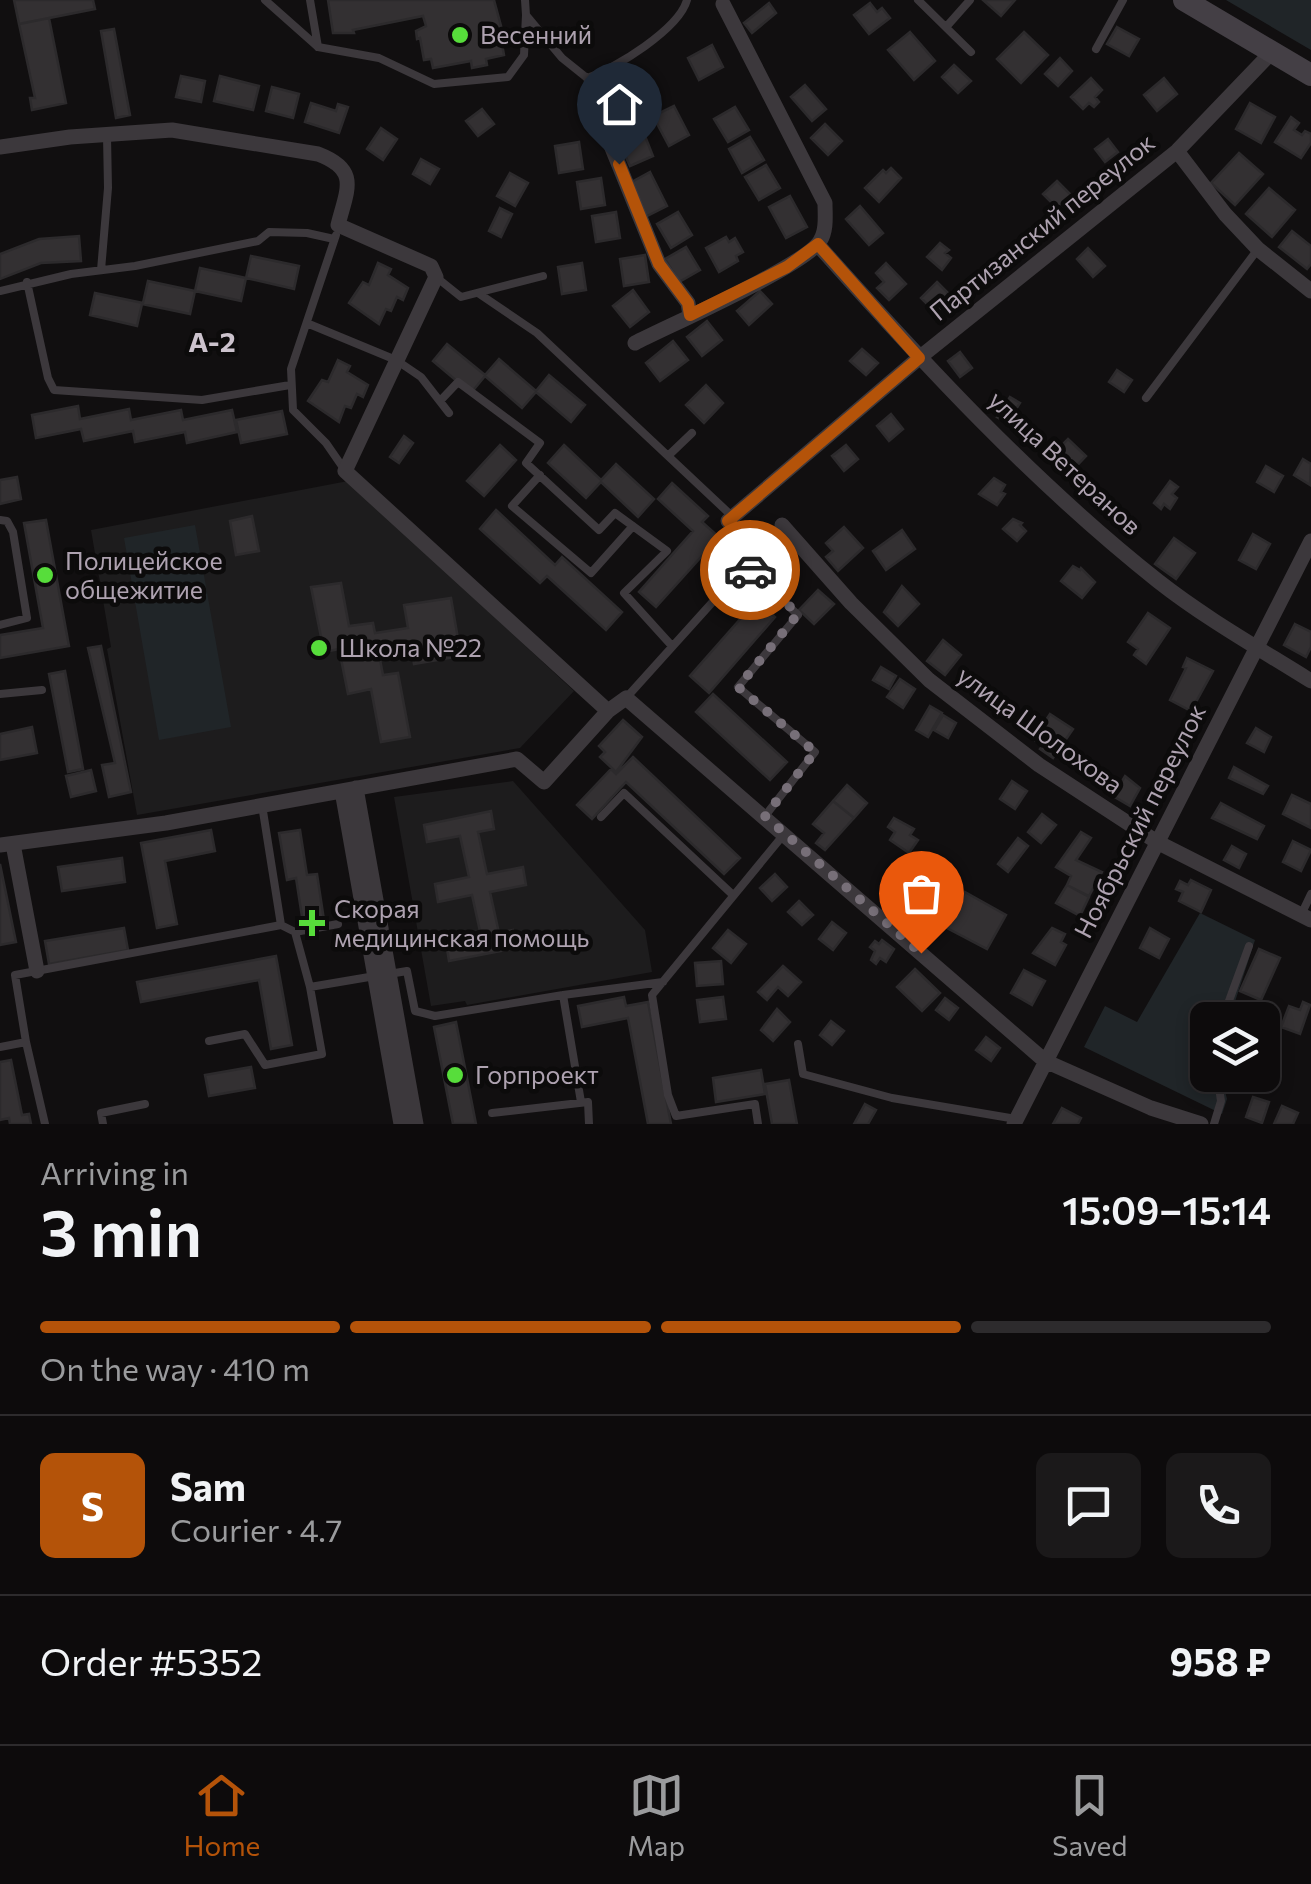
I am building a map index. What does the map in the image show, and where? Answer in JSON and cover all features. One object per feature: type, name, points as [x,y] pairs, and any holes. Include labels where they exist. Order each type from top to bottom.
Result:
[{"type":"street","points":[[1184,0],[1311,75]]},
{"type":"street","points":[[635,344],[787,267],[818,244],[826,219],[825,203],[723,4]]},
{"type":"street","name":"Партизанский переулок","points":[[733,516],[919,358],[1176,151],[1272,52]]},
{"type":"street","points":[[595,106],[659,264],[688,303],[690,315]]},
{"type":"street","points":[[1,143],[172,130],[338,161],[347,173],[348,184],[336,232],[431,266],[436,278],[346,471],[608,711]]},
{"type":"street","points":[[1176,151],[1258,249],[1311,291]]},
{"type":"street","name":"улица Ветеранов","points":[[818,244],[919,358],[1068,506],[1161,584],[1311,680]]},
{"type":"street","points":[[733,516],[728,521],[757,551]]},
{"type":"street","name":"улица Шолохова","points":[[782,525],[851,603],[929,680],[1038,765],[1157,842],[1306,917]]},
{"type":"street","name":"Ноябрьский переулок","points":[[1015,1121],[1311,542]]},
{"type":"street","points":[[37,971],[6,844],[166,823],[517,760],[544,782],[608,711],[626,698],[1044,1061],[1151,1108],[1201,1124]]},
{"type":"street","points":[[349,789],[382,975],[416,1124]]},
{"type":"street","points":[[382,975],[401,1124]]},
{"type":"lane","points":[[264,0],[318,47],[379,58],[434,84],[508,78],[524,55],[524,0]]},
{"type":"lane","points":[[310,0],[318,47]]},
{"type":"lane","points":[[587,78],[619,64],[676,20],[687,0]]},
{"type":"lane","points":[[918,0],[971,52]]},
{"type":"lane","points":[[947,26],[970,0]]},
{"type":"lane","points":[[1096,49],[1123,0]]},
{"type":"lane","points":[[526,16],[562,58],[587,78],[595,106]]},
{"type":"lane","points":[[525,36],[533,29],[541,32]]},
{"type":"lane","points":[[101,270],[108,188],[107,136]]},
{"type":"lane","points":[[0,291],[28,282],[258,241],[269,232],[336,232],[309,324],[291,369],[290,384],[293,410],[326,443],[346,471]]},
{"type":"lane","points":[[1146,398],[1258,249]]},
{"type":"lane","points":[[436,278],[462,297],[542,276]]},
{"type":"lane","points":[[28,282],[48,378],[54,390],[202,400],[290,384]]},
{"type":"lane","points":[[478,292],[537,333],[733,516]]},
{"type":"lane","points":[[309,324],[396,360],[422,377],[449,412]]},
{"type":"lane","points":[[440,401],[458,382],[540,443],[526,463],[599,530],[615,513],[666,551],[624,593],[672,646]]},
{"type":"lane","points":[[669,455],[692,433]]},
{"type":"lane","points":[[540,476],[512,506],[591,573],[633,526]]},
{"type":"lane","points":[[0,520],[7,521],[13,532],[28,618],[0,625]]},
{"type":"lane","points":[[626,698],[782,525]]},
{"type":"lane","points":[[744,565],[798,614],[738,687],[815,752],[765,816]]},
{"type":"lane","points":[[0,694],[42,690]]},
{"type":"lane","points":[[600,817],[624,793],[733,894]]},
{"type":"lane","points":[[262,805],[282,925]]},
{"type":"lane","points":[[758,1124],[755,1104],[676,1116],[668,1095],[652,995],[786,833]]},
{"type":"lane","points":[[1306,917],[1311,894]]},
{"type":"lane","points":[[45,1124],[15,975],[282,925],[295,932],[338,924]]},
{"type":"lane","points":[[208,1040],[244,1034],[265,1064],[322,1054],[295,932]]},
{"type":"lane","points":[[1229,1002],[1249,946]]},
{"type":"lane","points":[[310,988],[407,971],[414,1011],[435,1016],[663,982]]},
{"type":"lane","points":[[563,996],[581,1102]]},
{"type":"lane","points":[[0,1046],[26,1042]]},
{"type":"lane","points":[[798,1044],[803,1074],[892,1098],[1015,1121]]},
{"type":"lane","points":[[1214,1124],[1219,1092]]},
{"type":"lane","points":[[492,1113],[588,1102],[590,1124]]},
{"type":"lane","points":[[102,1124],[101,1113],[145,1104]]},
{"type":"shaded area","points":[[1226,0],[1311,0],[1311,50]]},
{"type":"shaded area","name":"Школа №22","points":[[348,481],[574,691],[520,748],[137,815],[107,649],[111,647],[91,530]]},
{"type":"shaded area","points":[[195,525],[231,727],[159,740],[124,538]]},
{"type":"shaded area","points":[[513,781],[645,930],[652,972],[467,1005],[465,1001],[431,1006],[394,797]]},
{"type":"shaded area","points":[[1200,913],[1255,940],[1235,1002],[1190,1002],[1190,1092],[1225,1092],[1222,1114],[1084,1047],[1105,1006],[1137,1022]]},
{"type":"building","points":[[14,0],[93,0],[95,9],[19,24]]},
{"type":"building","name":"Весенний","points":[[328,0],[494,0],[504,37],[504,55],[486,59],[487,65],[472,68],[471,61],[433,68],[431,59],[424,60],[420,38],[417,39],[416,31],[426,26],[423,16],[353,30],[354,33],[333,33]]},
{"type":"building","points":[[983,0],[1015,0],[1001,16]]},
{"type":"building","points":[[769,3],[776,13],[752,33],[744,23]]},
{"type":"building","points":[[870,3],[877,12],[882,8],[890,18],[869,34],[854,15]]},
{"type":"building","points":[[49,18],[66,103],[32,110],[30,98],[35,98],[19,24]]},
{"type":"building","points":[[1117,27],[1139,39],[1129,56],[1107,44]]},
{"type":"building","points":[[114,29],[130,115],[116,118],[101,31]]},
{"type":"building","points":[[910,32],[935,61],[914,80],[888,50]]},
{"type":"building","points":[[1024,32],[1048,55],[1021,83],[997,59]]},
{"type":"building","points":[[712,45],[723,67],[699,80],[688,58]]},
{"type":"building","points":[[1060,58],[1072,71],[1058,86],[1045,74]]},
{"type":"building","points":[[954,65],[971,81],[958,93],[942,77]]},
{"type":"building","points":[[181,76],[205,81],[201,102],[176,97]]},
{"type":"building","points":[[220,76],[259,86],[253,110],[214,101]]},
{"type":"building","points":[[1091,78],[1102,90],[1095,97],[1099,102],[1094,107],[1089,103],[1083,109],[1071,97]]},
{"type":"building","points":[[1164,78],[1177,94],[1157,111],[1144,95]]},
{"type":"building","points":[[805,85],[826,109],[812,121],[791,97]]},
{"type":"building","points":[[272,87],[299,94],[293,118],[266,111]]},
{"type":"building","points":[[625,93],[639,117],[617,129],[604,106]]},
{"type":"building","points":[[311,103],[336,111],[338,104],[348,107],[339,133],[305,122]]},
{"type":"building","points":[[1250,103],[1275,117],[1261,143],[1236,129]]},
{"type":"building","points":[[674,106],[689,135],[669,146],[653,116]]},
{"type":"building","points":[[735,107],[749,130],[728,142],[714,119]]},
{"type":"building","points":[[482,109],[494,124],[478,136],[466,121]]},
{"type":"building","points":[[1291,117],[1299,123],[1294,130],[1302,135],[1305,131],[1311,134],[1311,143],[1301,158],[1275,142]]},
{"type":"building","points":[[825,124],[842,141],[828,155],[811,138]]},
{"type":"building","points":[[381,128],[397,139],[383,160],[367,149]]},
{"type":"building","points":[[645,136],[653,156],[630,166],[621,146]]},
{"type":"building","points":[[750,137],[764,160],[742,173],[729,149]]},
{"type":"building","points":[[1108,139],[1118,152],[1105,162],[1095,149]]},
{"type":"building","points":[[579,142],[583,169],[559,173],[555,146]]},
{"type":"building","points":[[1239,153],[1263,174],[1235,205],[1211,183]]},
{"type":"building","points":[[421,159],[439,169],[430,184],[413,174]]},
{"type":"building","points":[[766,165],[780,188],[759,200],[745,177]]},
{"type":"building","points":[[891,168],[901,178],[879,202],[865,188],[883,170],[886,173]]},
{"type":"building","points":[[650,172],[667,206],[645,217],[628,184]]},
{"type":"building","points":[[510,173],[528,183],[515,206],[497,196]]},
{"type":"building","points":[[601,178],[605,205],[581,209],[577,182]]},
{"type":"building","points":[[1057,181],[1075,199],[1061,212],[1043,194]]},
{"type":"building","points":[[1269,188],[1295,210],[1272,237],[1246,214]]},
{"type":"building","points":[[790,196],[807,227],[786,238],[769,207]]},
{"type":"building","points":[[860,206],[883,233],[869,245],[846,219]]},
{"type":"building","points":[[500,208],[512,214],[501,237],[489,231]]},
{"type":"building","points":[[616,212],[620,238],[596,242],[592,216]]},
{"type":"building","points":[[678,212],[692,235],[671,248],[657,224]]},
{"type":"building","points":[[1292,231],[1311,246],[1311,264],[1307,269],[1279,247]]},
{"type":"building","points":[[79,236],[81,261],[41,263],[0,279],[0,254],[39,239]]},
{"type":"building","points":[[726,237],[729,242],[735,238],[743,252],[736,256],[738,261],[719,272],[706,248]]},
{"type":"building","points":[[940,243],[949,250],[945,253],[951,258],[942,270],[927,257]]},
{"type":"building","points":[[686,247],[700,270],[679,282],[665,259]]},
{"type":"building","points":[[1088,248],[1105,266],[1093,277],[1077,259]]},
{"type":"building","points":[[645,255],[649,282],[624,286],[620,259]]},
{"type":"building","points":[[251,256],[299,266],[294,289],[246,278]]},
{"type":"building","points":[[378,263],[391,269],[388,275],[408,288],[403,300],[397,297],[391,311],[386,309],[379,324],[349,303],[363,282],[369,285]]},
{"type":"building","points":[[582,263],[586,290],[562,294],[558,267]]},
{"type":"building","points":[[886,263],[906,284],[889,300],[877,288],[884,282],[876,273]]},
{"type":"building","points":[[200,268],[246,278],[241,301],[195,291]]},
{"type":"building","points":[[148,281],[195,291],[190,314],[142,304],[137,326],[90,315],[95,293],[143,303]]},
{"type":"building","points":[[937,282],[952,297],[936,313],[921,298]]},
{"type":"building","points":[[633,290],[649,312],[630,327],[613,306]]},
{"type":"building","points":[[760,291],[772,304],[749,325],[737,311]]},
{"type":"building","points":[[707,321],[722,340],[702,356],[687,337]]},
{"type":"building","points":[[673,341],[688,360],[660,381],[646,363]]},
{"type":"building","points":[[447,344],[485,375],[499,359],[536,391],[549,375],[585,405],[571,422],[536,392],[522,408],[485,376],[471,393],[433,361]]},
{"type":"building","points":[[862,349],[878,363],[866,375],[850,361]]},
{"type":"building","points":[[960,352],[972,368],[960,377],[948,361]]},
{"type":"building","points":[[338,360],[350,366],[347,372],[368,385],[363,397],[357,394],[351,408],[345,406],[339,422],[308,401],[322,380],[328,382]]},
{"type":"building","points":[[1117,370],[1132,380],[1124,392],[1109,382]]},
{"type":"building","points":[[706,385],[723,403],[704,423],[686,405]]},
{"type":"building","points":[[1010,397],[1020,403],[1007,423],[997,417]]},
{"type":"building","points":[[78,406],[80,419],[129,409],[131,420],[181,410],[183,420],[232,410],[237,432],[187,443],[185,432],[135,442],[133,431],[84,441],[81,429],[36,438],[32,415]]},
{"type":"building","points":[[282,411],[287,434],[241,443],[236,420]]},
{"type":"building","points":[[891,414],[903,429],[889,441],[877,426]]},
{"type":"building","points":[[404,436],[413,443],[399,463],[390,457]]},
{"type":"building","points":[[1068,439],[1086,456],[1068,475],[1050,457]]},
{"type":"building","points":[[500,445],[516,460],[484,496],[467,481]]},
{"type":"building","points":[[564,445],[601,480],[616,464],[654,499],[638,517],[601,482],[586,498],[548,463]]},
{"type":"building","points":[[846,445],[858,459],[844,471],[832,456]]},
{"type":"building","points":[[1303,459],[1311,464],[1310,485],[1294,475]]},
{"type":"building","points":[[1266,466],[1283,476],[1274,492],[1257,482]]},
{"type":"building","points":[[17,477],[21,499],[0,504],[0,480]]},
{"type":"building","points":[[994,478],[1005,485],[1001,492],[1005,494],[997,505],[979,494]]},
{"type":"building","points":[[1170,481],[1178,487],[1172,494],[1177,498],[1170,509],[1164,504],[1161,509],[1154,503]]},
{"type":"building","points":[[672,483],[708,516],[702,522],[719,537],[656,607],[639,592],[693,531],[658,499]]},
{"type":"building","points":[[496,510],[555,565],[562,557],[622,612],[606,630],[547,576],[540,583],[480,529]]},
{"type":"building","points":[[252,516],[259,551],[236,555],[230,521]]},
{"type":"building","points":[[1013,519],[1022,523],[1026,531],[1017,541],[1003,529]]},
{"type":"building","name":"Полицейское общежитие","points":[[46,520],[69,646],[0,658],[0,635],[43,628],[24,523]]},
{"type":"building","points":[[844,527],[863,548],[838,571],[826,557],[833,551],[826,543]]},
{"type":"building","points":[[902,530],[915,549],[886,570],[873,551]]},
{"type":"building","points":[[1253,534],[1270,544],[1256,569],[1239,560]]},
{"type":"building","points":[[1174,538],[1195,553],[1176,579],[1155,564]]},
{"type":"building","points":[[1073,566],[1081,568],[1095,582],[1082,598],[1061,581]]},
{"type":"building","points":[[341,583],[349,626],[373,623],[375,633],[408,628],[404,605],[451,598],[461,656],[414,664],[411,644],[378,649],[383,675],[398,673],[410,737],[381,742],[371,689],[348,694],[339,649],[324,652],[311,587]]},
{"type":"building","points":[[902,586],[919,604],[898,626],[884,612]]},
{"type":"building","points":[[818,590],[834,604],[814,624],[799,610]]},
{"type":"building","points":[[757,600],[775,617],[709,693],[690,676]]},
{"type":"building","points":[[1148,613],[1170,628],[1146,664],[1134,655],[1138,649],[1128,642]]},
{"type":"building","points":[[1295,624],[1311,632],[1306,657],[1284,645]]},
{"type":"building","points":[[943,640],[961,655],[945,675],[927,661]]},
{"type":"building","points":[[101,646],[131,792],[109,797],[102,765],[115,763],[88,648]]},
{"type":"building","points":[[1187,658],[1213,671],[1191,711],[1170,700]]},
{"type":"building","points":[[881,667],[896,676],[889,689],[873,680]]},
{"type":"building","points":[[65,671],[83,769],[68,772],[49,674]]},
{"type":"building","points":[[900,679],[915,689],[903,708],[887,697]]},
{"type":"building","points":[[713,694],[787,762],[770,780],[696,712]]},
{"type":"building","points":[[930,706],[942,713],[928,737],[916,730]]},
{"type":"building","points":[[1050,714],[1073,729],[1053,758],[1033,739]]},
{"type":"building","points":[[943,715],[956,723],[948,738],[934,730]]},
{"type":"building","points":[[623,720],[642,737],[616,772],[600,757],[605,752],[599,746]]},
{"type":"building","points":[[32,727],[37,753],[0,760],[0,734]]},
{"type":"building","points":[[1256,728],[1271,737],[1264,752],[1247,743]]},
{"type":"building","points":[[633,757],[740,858],[724,874],[626,782],[592,819],[577,805],[611,769],[616,774]]},
{"type":"building","points":[[1234,767],[1268,786],[1263,794],[1229,778]]},
{"type":"building","points":[[91,770],[96,791],[71,797],[66,776]]},
{"type":"building","points":[[1125,776],[1140,788],[1130,806],[1113,796]]},
{"type":"building","points":[[1012,781],[1027,791],[1015,809],[1000,799]]},
{"type":"building","points":[[847,785],[867,803],[854,818],[833,801]]},
{"type":"building","points":[[1292,795],[1311,804],[1311,828],[1283,814]]},
{"type":"building","points":[[833,801],[854,818],[825,850],[816,843],[824,833],[813,824]]},
{"type":"building","points":[[1221,803],[1264,826],[1257,839],[1212,818]]},
{"type":"building","points":[[491,811],[494,829],[478,832],[487,874],[523,867],[526,885],[490,892],[499,933],[513,930],[516,948],[449,961],[446,943],[481,936],[472,895],[438,902],[435,884],[469,877],[460,836],[427,842],[424,825]]},
{"type":"building","points":[[1042,814],[1056,825],[1041,843],[1028,832]]},
{"type":"building","points":[[894,818],[914,829],[910,835],[918,840],[909,853],[890,840],[895,832],[888,827]]},
{"type":"building","points":[[211,830],[215,851],[165,861],[177,924],[157,928],[141,843]]},
{"type":"building","points":[[300,830],[307,875],[317,874],[324,920],[303,923],[296,878],[287,880],[279,833]]},
{"type":"building","points":[[1081,832],[1091,838],[1076,860],[1102,872],[1089,896],[1067,885],[1071,876],[1056,867]]},
{"type":"building","points":[[1018,838],[1028,846],[1008,872],[998,864]]},
{"type":"building","points":[[1293,841],[1311,850],[1301,871],[1283,862]]},
{"type":"building","points":[[1232,846],[1246,854],[1239,868],[1224,860]]},
{"type":"building","points":[[122,858],[125,882],[62,891],[58,867]]},
{"type":"building","points":[[0,864],[16,942],[0,945]]},
{"type":"building","points":[[775,874],[787,887],[772,901],[760,888]]},
{"type":"building","points":[[901,880],[922,897],[912,908],[892,892]]},
{"type":"building","points":[[1191,880],[1211,890],[1201,912],[1179,901],[1183,892],[1176,889],[1180,881],[1188,885]]},
{"type":"building","points":[[1067,885],[1089,897],[1080,916],[1056,903]]},
{"type":"building","points":[[965,892],[1006,915],[987,949],[945,927]]},
{"type":"building","points":[[936,893],[948,904],[929,928],[916,918]]},
{"type":"building","points":[[799,901],[813,915],[802,925],[788,912]]},
{"type":"building","points":[[832,922],[846,933],[833,950],[819,939]]},
{"type":"building","points":[[124,928],[128,950],[49,964],[45,941]]},
{"type":"building","points":[[1052,928],[1065,934],[1061,942],[1066,945],[1055,965],[1033,953]]},
{"type":"building","points":[[1150,928],[1169,939],[1159,958],[1140,948]]},
{"type":"building","points":[[728,930],[746,944],[731,963],[713,948]]},
{"type":"building","points":[[882,940],[894,949],[886,962],[880,958],[876,964],[871,960],[875,951],[870,947]]},
{"type":"building","points":[[1259,949],[1280,958],[1261,1000],[1240,991]]},
{"type":"building","points":[[276,956],[292,1045],[271,1049],[259,980],[141,1002],[137,982]]},
{"type":"building","points":[[721,961],[723,984],[697,986],[695,963]]},
{"type":"building","points":[[783,966],[801,982],[788,996],[778,987],[767,1000],[758,992]]},
{"type":"building","points":[[915,969],[940,993],[922,1011],[897,987]]},
{"type":"building","points":[[1024,970],[1045,981],[1032,1005],[1011,993]]},
{"type":"building","points":[[624,997],[626,1006],[648,1002],[671,1124],[648,1124],[628,1018],[582,1027],[578,1006]]},
{"type":"building","points":[[723,997],[726,1019],[700,1022],[697,1000]]},
{"type":"building","points":[[945,998],[958,1008],[949,1020],[936,1010]]},
{"type":"building","points":[[1303,1002],[1310,1005],[1300,1034],[1281,1027],[1289,1006],[1300,1010]]},
{"type":"building","points":[[777,1009],[790,1022],[773,1041],[761,1030]]},
{"type":"building","points":[[831,1021],[844,1031],[832,1045],[820,1035]]},
{"type":"building","name":"Горпроект","points":[[456,1022],[476,1124],[453,1124],[434,1027]]},
{"type":"building","points":[[986,1037],[1000,1048],[991,1061],[976,1050]]},
{"type":"building","points":[[11,1060],[22,1115],[29,1114],[31,1124],[10,1124],[9,1118],[0,1120],[0,1062]]},
{"type":"building","points":[[251,1067],[255,1088],[209,1096],[205,1075]]},
{"type":"building","points":[[761,1070],[765,1094],[716,1102],[713,1078]]},
{"type":"building","points":[[789,1080],[797,1124],[772,1124],[765,1084]]},
{"type":"building","points":[[1253,1097],[1269,1102],[1262,1123],[1246,1117]]},
{"type":"building","points":[[865,1104],[876,1110],[868,1124],[854,1124]]},
{"type":"building","points":[[1282,1106],[1298,1113],[1293,1124],[1274,1124]]},
{"type":"building","points":[[1062,1108],[1081,1118],[1078,1124],[1053,1124]]},
{"type":"way so far","points":[[750,570],[798,614],[738,687],[815,752],[765,816],[921,953]]},
{"type":"place","name":"Весенний","points":[[460,35]]},
{"type":"place","name":"Полицейское общежитие","points":[[45,575]]},
{"type":"place","name":"Школа №22","points":[[319,648]]},
{"type":"place","name":"Скорая медицинская помощь","points":[[312,923]]},
{"type":"place","name":"Горпроект","points":[[455,1075]]},
{"type":"district","name":"А-2","points":[[212,342]]},
{"type":"route","points":[[619,164],[659,264],[688,303],[690,315],[787,267],[818,244],[919,358],[728,521],[757,551],[744,565],[750,570]]}]
